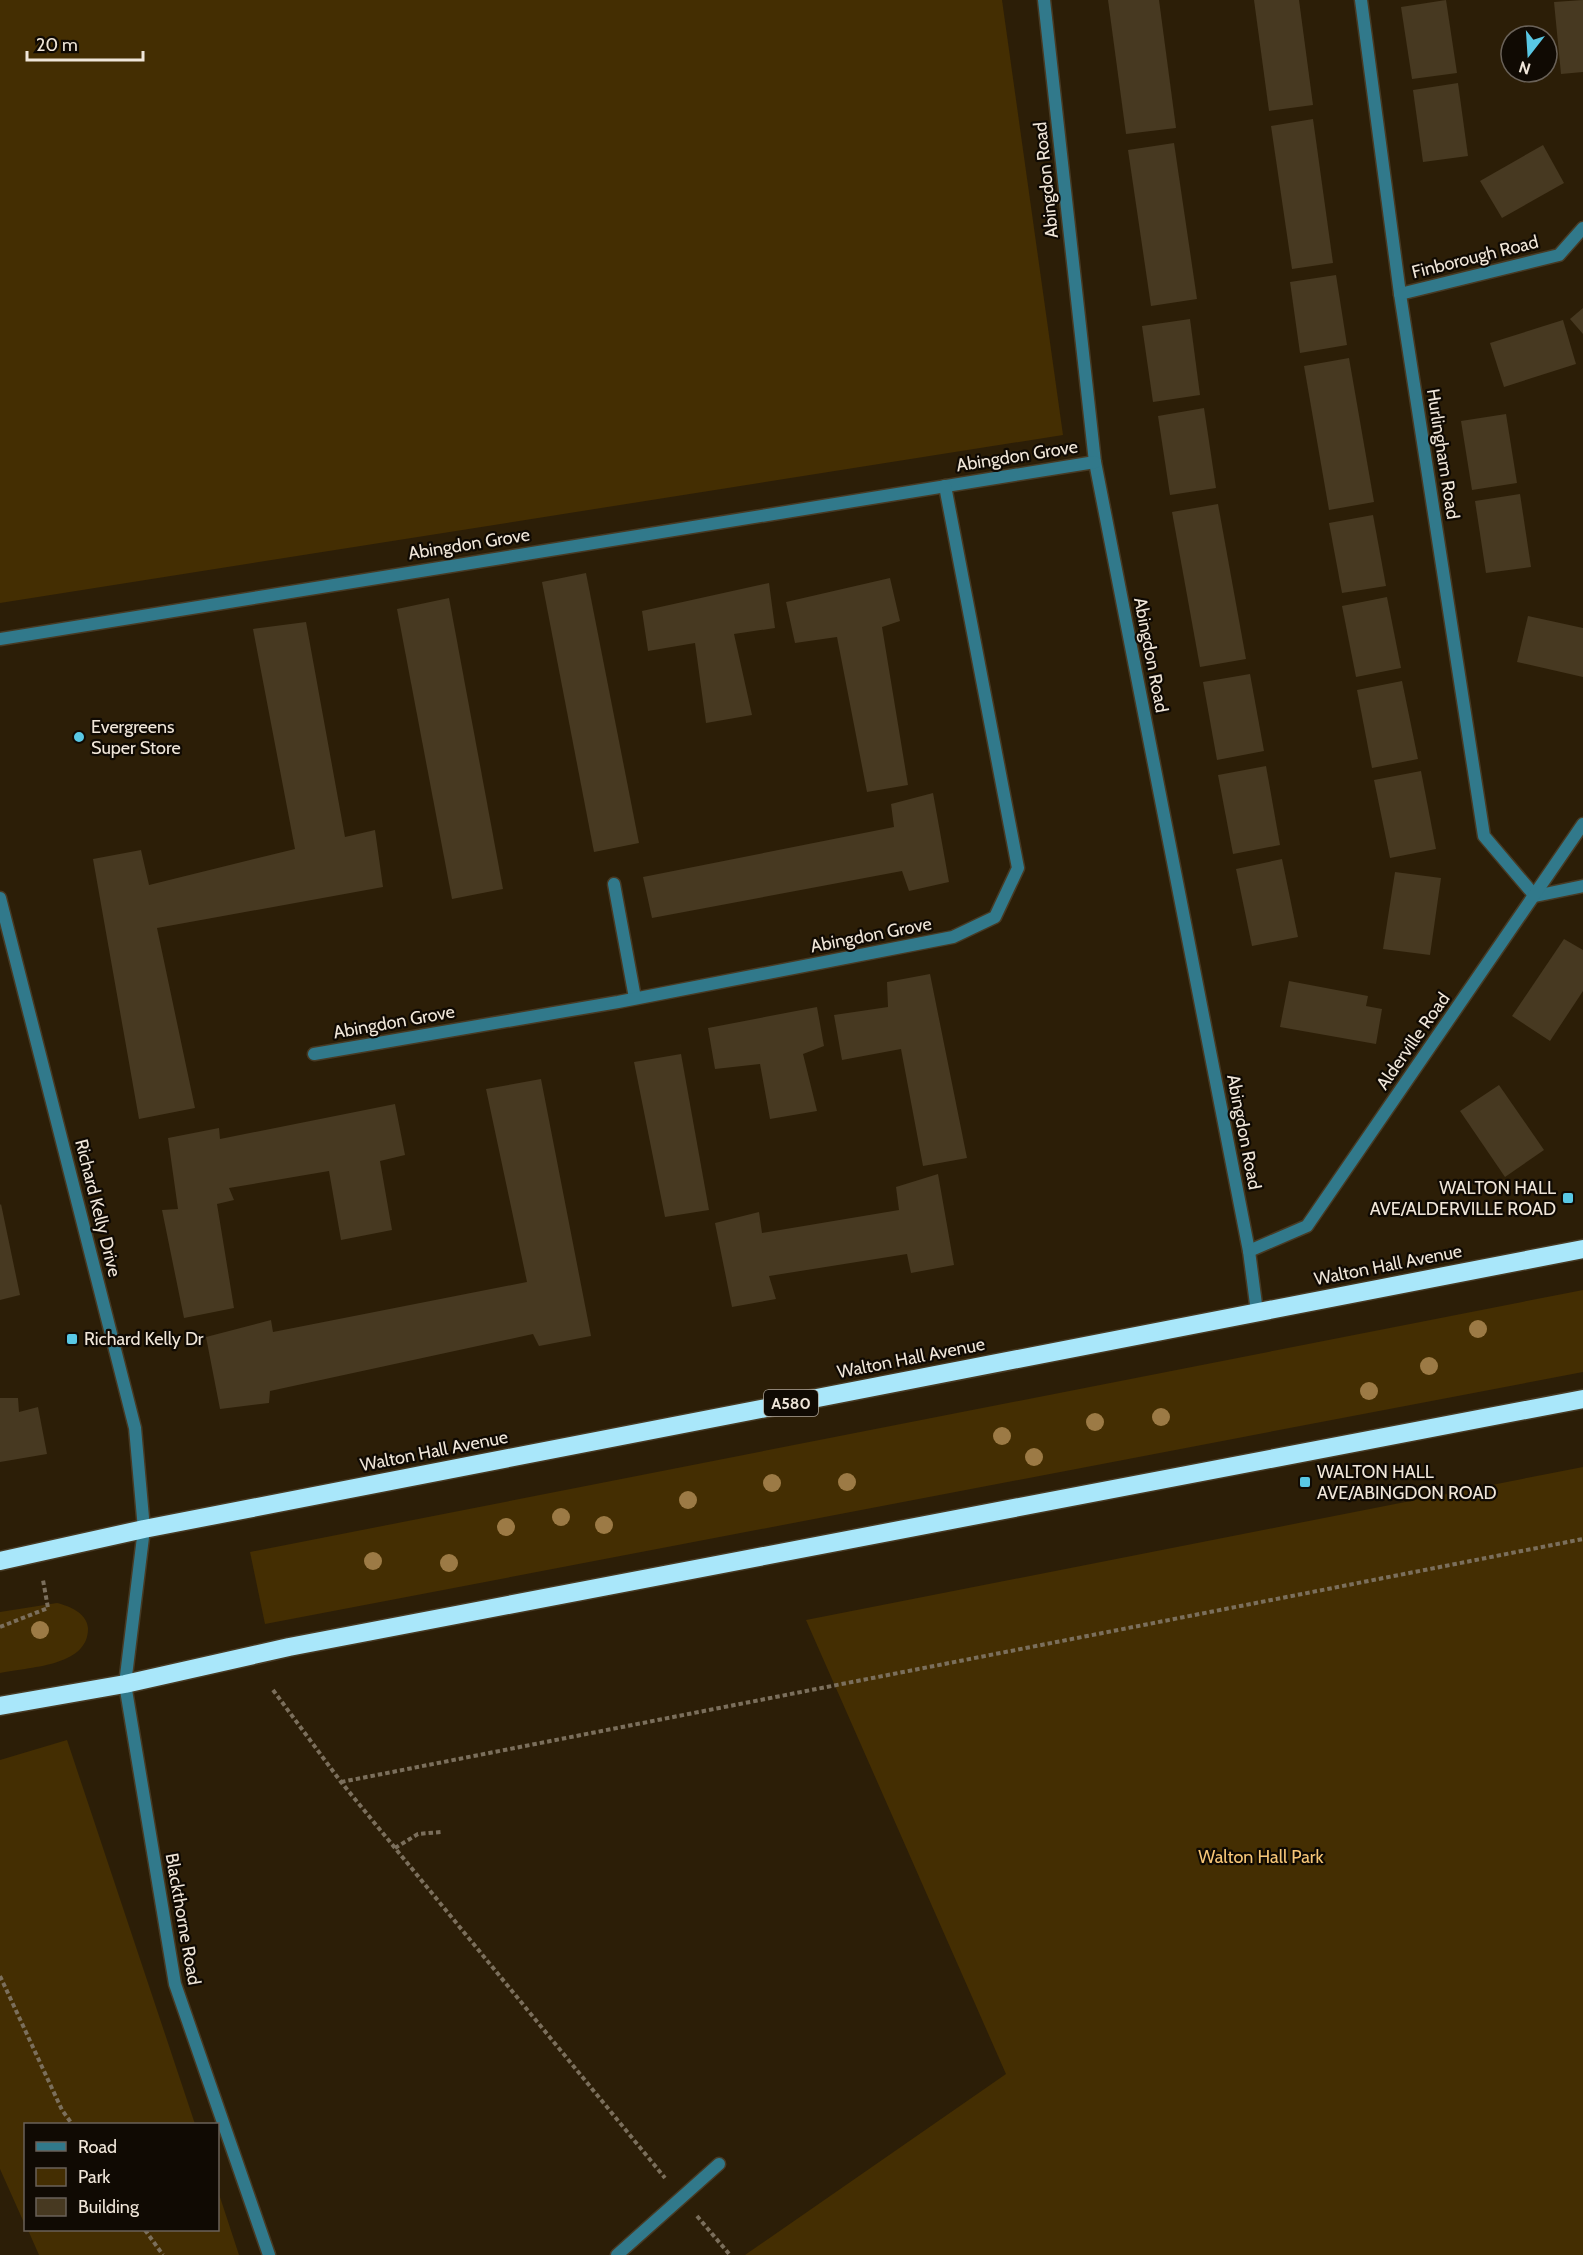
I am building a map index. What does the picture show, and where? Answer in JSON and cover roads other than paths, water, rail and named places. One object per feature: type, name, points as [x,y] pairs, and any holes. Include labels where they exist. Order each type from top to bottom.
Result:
[{"type":"highway","name":"Walton Hall Avenue","points":[[0,1561],[144,1529],[1583,1249]]},
{"type":"highway","points":[[0,1706],[124,1684],[281,1648],[1583,1399]]},
{"type":"street","name":"Abingdon Road","points":[[1044,0],[1095,462],[1249,1251],[1257,1312]]},
{"type":"street","name":"Hurlingham Road","points":[[1361,0],[1400,294],[1484,837],[1535,896]]},
{"type":"street","name":"Finborough Road","points":[[1400,294],[1558,255],[1583,228]]},
{"type":"street","name":"Abingdon Grove","points":[[0,639],[1095,462]]},
{"type":"street","name":"Abingdon Grove","points":[[314,1054],[635,999],[953,937],[995,917],[1018,868],[945,486]]},
{"type":"street","name":"Alderville Road","points":[[1249,1251],[1307,1226],[1583,824]]},
{"type":"street","points":[[614,884],[635,999]]},
{"type":"street","points":[[1535,896],[1583,886]]},
{"type":"street","name":"Richard Kelly Drive","points":[[1,906],[135,1428],[144,1529],[124,1684]]},
{"type":"street","name":"Blackthorne Road","points":[[124,1684],[175,1984],[269,2255]]},
{"type":"street","points":[[617,2255],[719,2164]]},
{"type":"place","name":"Evergreens Super Store","points":[[79,737]]},
{"type":"place","name":"WALTON HALL AVE/ALDERVILLE ROAD","points":[[1568,1198]]},
{"type":"place","name":"Richard Kelly Dr","points":[[72,1339]]},
{"type":"place","name":"WALTON HALL AVE/ABINGDON ROAD","points":[[1305,1482]]},
{"type":"park label","name":"Walton Hall Park","points":[[1261,1857]]}]
